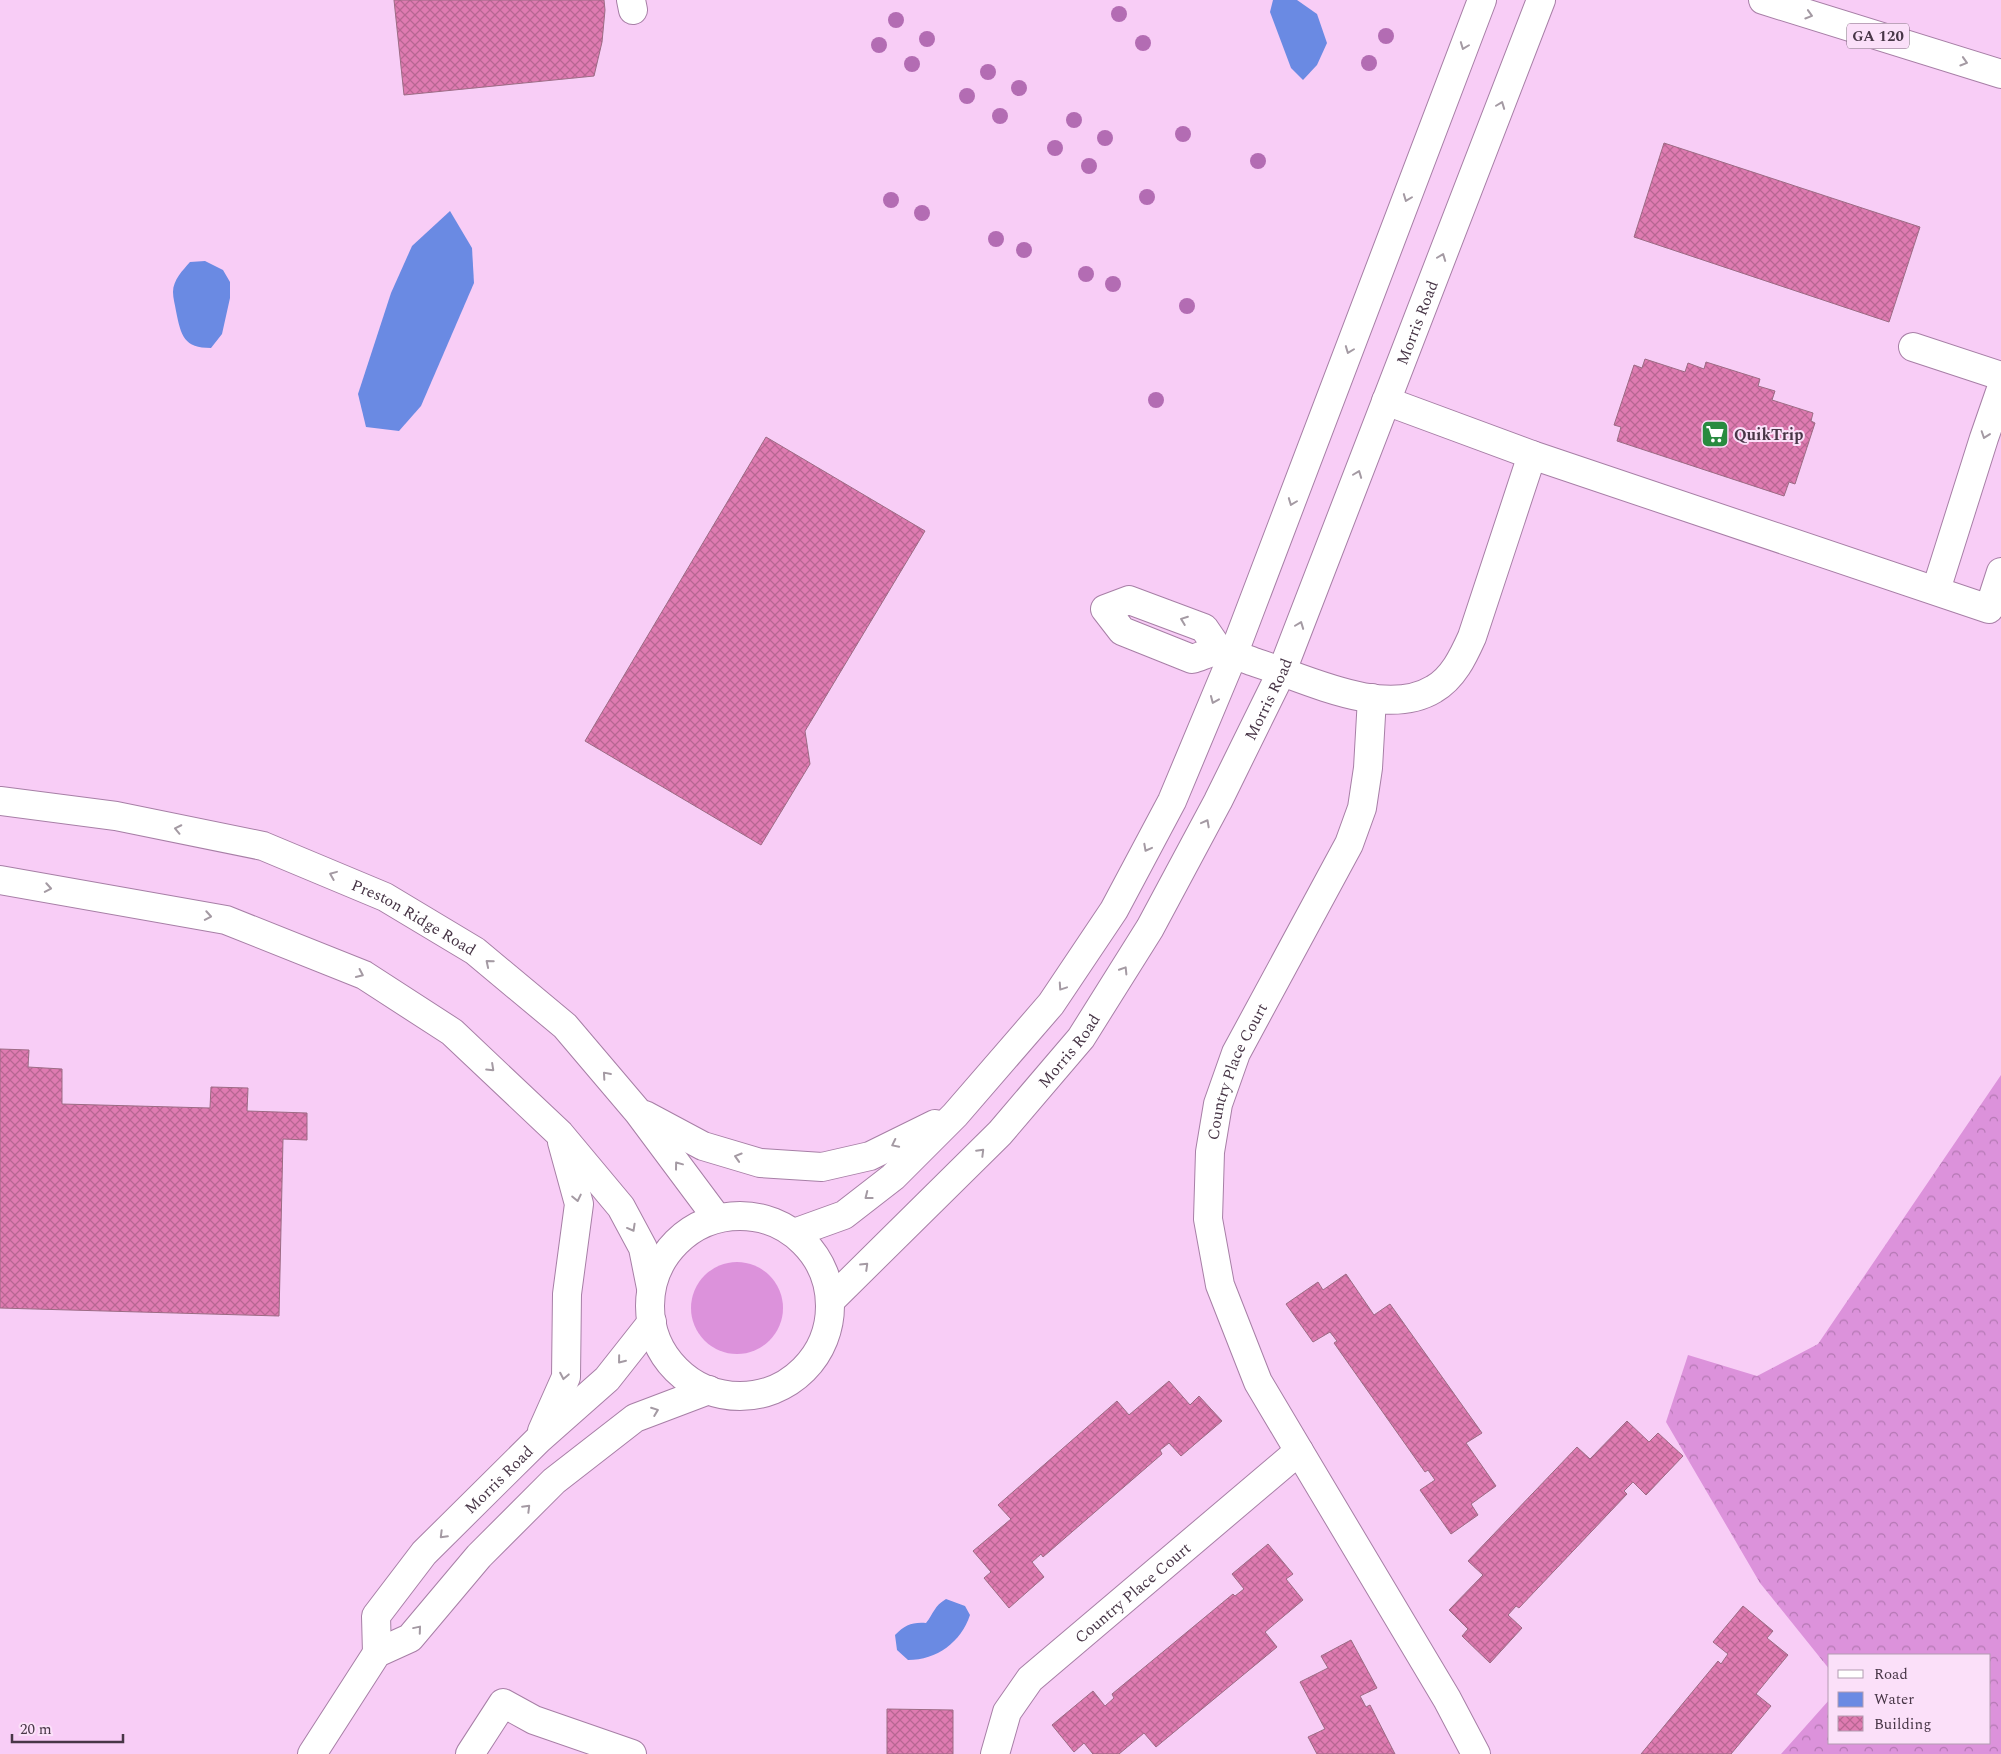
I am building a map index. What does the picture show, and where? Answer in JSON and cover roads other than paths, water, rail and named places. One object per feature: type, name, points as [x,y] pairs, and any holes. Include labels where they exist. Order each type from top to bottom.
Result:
[{"type":"main road","points":[[794,1233],[844,1215],[893,1177],[955,1114],[1051,1004],[1114,910],[1172,801],[1226,653],[1482,0]]},
{"type":"main road","name":"Morris Road","points":[[831,1300],[1000,1133],[1081,1038],[1154,919],[1218,801],[1282,671],[1541,0]]},
{"type":"main road","name":"GA 120","points":[[1763,0],[1998,75]]},
{"type":"main road","points":[[1913,347],[2001,376]]},
{"type":"main road","points":[[1936,590],[2001,389]]},
{"type":"main road","points":[[1386,401],[1532,455],[1989,609],[2001,572]]},
{"type":"main road","points":[[1226,653],[1331,688],[1372,698],[1398,700],[1419,696],[1436,688],[1450,675],[1462,658],[1472,637],[1532,455]]},
{"type":"main road","name":"Country Place Court","points":[[1372,698],[1368,768],[1362,808],[1349,844],[1236,1053],[1218,1104],[1210,1152],[1208,1219],[1220,1285],[1258,1382],[1447,1699],[1476,1754]]},
{"type":"main road","name":"Preston Ridge Road","points":[[0,801],[116,816],[263,846],[385,897],[475,951],[565,1026],[638,1112],[717,1218]]},
{"type":"main road","points":[[0,880],[226,920],[364,975],[452,1032],[560,1134],[621,1207],[643,1248],[652,1288]]},
{"type":"main road","points":[[638,1112],[703,1146],[760,1163],[822,1167],[870,1156],[955,1114]]},
{"type":"main road","points":[[538,1440],[566,1377],[567,1294],[579,1204],[560,1134]]},
{"type":"main road","points":[[744,1216],[770,1221],[794,1233],[813,1252],[825,1275],[831,1300],[828,1326],[820,1350],[804,1370],[783,1385],[759,1394],[734,1396],[709,1390],[682,1374],[662,1351],[652,1322],[650,1305],[652,1288],[660,1264],[674,1244],[694,1228],[717,1218],[744,1216]]},
{"type":"main road","name":"Morris Road","points":[[377,1653],[376,1616],[424,1553],[538,1440],[607,1378],[652,1322]]},
{"type":"main road","points":[[322,1750],[377,1653],[410,1638],[479,1556],[554,1481],[635,1418],[709,1390]]},
{"type":"main road","name":"Country Place Court","points":[[995,1754],[1007,1712],[1030,1679],[1299,1451]]},
{"type":"main road","points":[[470,1754],[504,1702],[534,1720],[632,1754]]},
{"type":"water","points":[[1273,0],[1297,0],[1317,14],[1327,43],[1317,65],[1303,80],[1291,68],[1270,12]]},
{"type":"water","points":[[450,211],[472,248],[474,283],[421,406],[399,431],[366,427],[358,394],[391,293],[412,246]]},
{"type":"water","points":[[205,261],[223,270],[230,282],[230,298],[222,334],[211,348],[195,346],[185,339],[180,327],[173,294],[173,288],[177,279],[190,262]]},
{"type":"water","points":[[946,1599],[965,1606],[970,1615],[966,1625],[954,1641],[938,1653],[929,1657],[908,1660],[897,1650],[895,1635],[909,1625],[926,1623],[937,1607]]},
{"type":"place","name":"QuikTrip","points":[[1715,434]]}]
